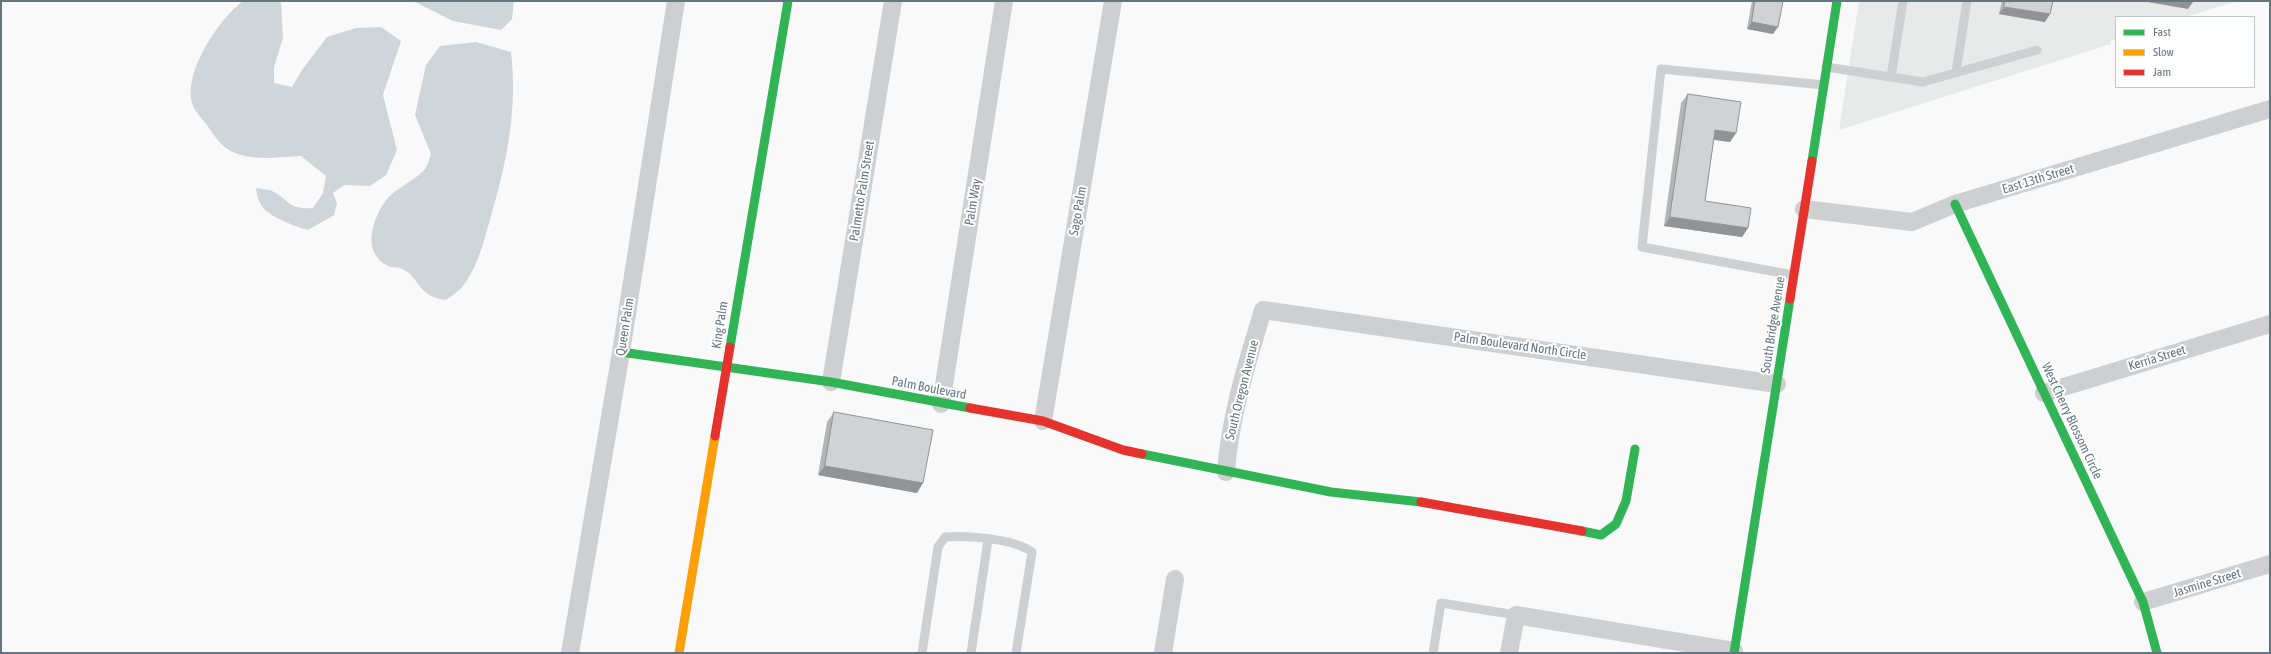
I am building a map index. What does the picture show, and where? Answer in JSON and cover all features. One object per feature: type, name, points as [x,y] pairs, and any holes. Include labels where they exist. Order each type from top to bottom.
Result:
[{"type":"street","name":"Queen Palm","points":[[570,653],[621,352],[676,1]]},
{"type":"street","name":"King Palm","points":[[679,653],[788,1]]},
{"type":"street","name":"Palmetto Palm Street","points":[[830,382],[893,1]]},
{"type":"street","name":"Palm Way","points":[[941,404],[1004,1]]},
{"type":"street","name":"Sago Palm","points":[[1042,421],[1113,1]]},
{"type":"street","name":"South Bridge Avenue","points":[[1734,652],[1837,1]]},
{"type":"street","name":"East 13th Street","points":[[1804,209],[1912,222],[1955,204],[2270,109]]},
{"type":"street","name":"West Cherry Blossom Circle","points":[[1955,204],[2143,602],[2157,653]]},
{"type":"street","name":"Palm Boulevard North Circle","points":[[1263,310],[1777,384]]},
{"type":"street","name":"South Oregon Avenue","points":[[1226,472],[1229,438],[1246,366],[1263,310]]},
{"type":"street","name":"Kerria Street","points":[[2044,393],[2270,324]]},
{"type":"street","name":"Palm Boulevard","points":[[621,352],[830,382],[941,404],[1042,421],[1124,450],[1226,472]]},
{"type":"street","points":[[1226,472],[1331,492],[1432,503],[1601,535],[1616,524],[1626,501],[1635,449]]},
{"type":"street","name":"Jasmine Street","points":[[2143,602],[2270,564]]},
{"type":"street","points":[[1163,653],[1175,579]]},
{"type":"street","points":[[1509,653],[1516,615],[1734,652]]},
{"type":"lane","points":[[1891,77],[1903,1]]},
{"type":"lane","points":[[1956,72],[1967,1]]},
{"type":"lane","points":[[1826,68],[1923,82],[2037,50]]},
{"type":"lane","points":[[1793,275],[1642,247],[1661,69],[1824,85]]},
{"type":"lane","points":[[922,653],[938,547],[945,537],[959,536],[1023,545],[1032,552],[1016,653]]},
{"type":"lane","points":[[971,653],[988,540]]},
{"type":"lane","points":[[1433,653],[1441,603],[1516,615]]},
{"type":"shaded area","points":[[243,1],[278,1],[281,3],[283,38],[274,67],[274,83],[292,87],[302,70],[327,37],[356,28],[381,27],[401,41],[383,95],[397,150],[386,175],[370,186],[344,185],[333,193],[337,203],[334,215],[308,230],[285,222],[273,216],[264,209],[258,197],[256,188],[272,191],[294,206],[313,208],[323,193],[326,176],[301,156],[264,158],[237,154],[229,150],[217,139],[196,111],[192,103],[191,90],[193,76],[198,61],[214,33],[224,20]]},
{"type":"shaded area","points":[[413,1],[514,1],[512,19],[501,30],[453,21]]},
{"type":"shaded area","points":[[1859,1],[2237,1],[2189,16],[2115,16],[2115,39],[2110,41],[2111,44],[1839,130]]},
{"type":"shaded area","points":[[476,42],[511,52],[513,74],[512,117],[501,180],[479,256],[472,272],[462,287],[446,300],[436,298],[423,290],[407,272],[400,268],[388,266],[380,260],[374,253],[372,235],[377,216],[387,199],[421,173],[428,164],[431,154],[415,115],[426,65],[440,46]]},
{"type":"building","points":[[1755,1],[1783,1],[1778,27],[1752,22]]},
{"type":"building","points":[[2005,1],[2053,1],[2050,14],[2004,7]]},
{"type":"building","points":[[1688,94],[1741,102],[1736,133],[1715,130],[1705,201],[1751,208],[1748,228],[1670,217]]},
{"type":"building","points":[[834,412],[933,430],[923,483],[825,466]]},
{"type":"traffic: fast","points":[[730,347],[788,1]]},
{"type":"traffic: fast","points":[[1812,161],[1837,1]]},
{"type":"traffic: fast","points":[[1955,204],[2143,602],[2157,653]]},
{"type":"traffic: fast","points":[[1734,653],[1790,299]]},
{"type":"traffic: fast","points":[[621,352],[831,382],[970,408]]},
{"type":"traffic: fast","points":[[1582,531],[1601,535],[1616,524],[1626,501],[1635,449]]},
{"type":"traffic: fast","points":[[1142,454],[1331,492],[1421,502]]},
{"type":"traffic: slow","points":[[679,653],[715,436]]},
{"type":"traffic: jam","points":[[1790,299],[1812,161]]},
{"type":"traffic: jam","points":[[715,436],[730,347]]},
{"type":"traffic: jam","points":[[970,408],[1043,421],[1123,450],[1142,454]]},
{"type":"traffic: jam","points":[[1421,502],[1582,531]]}]
